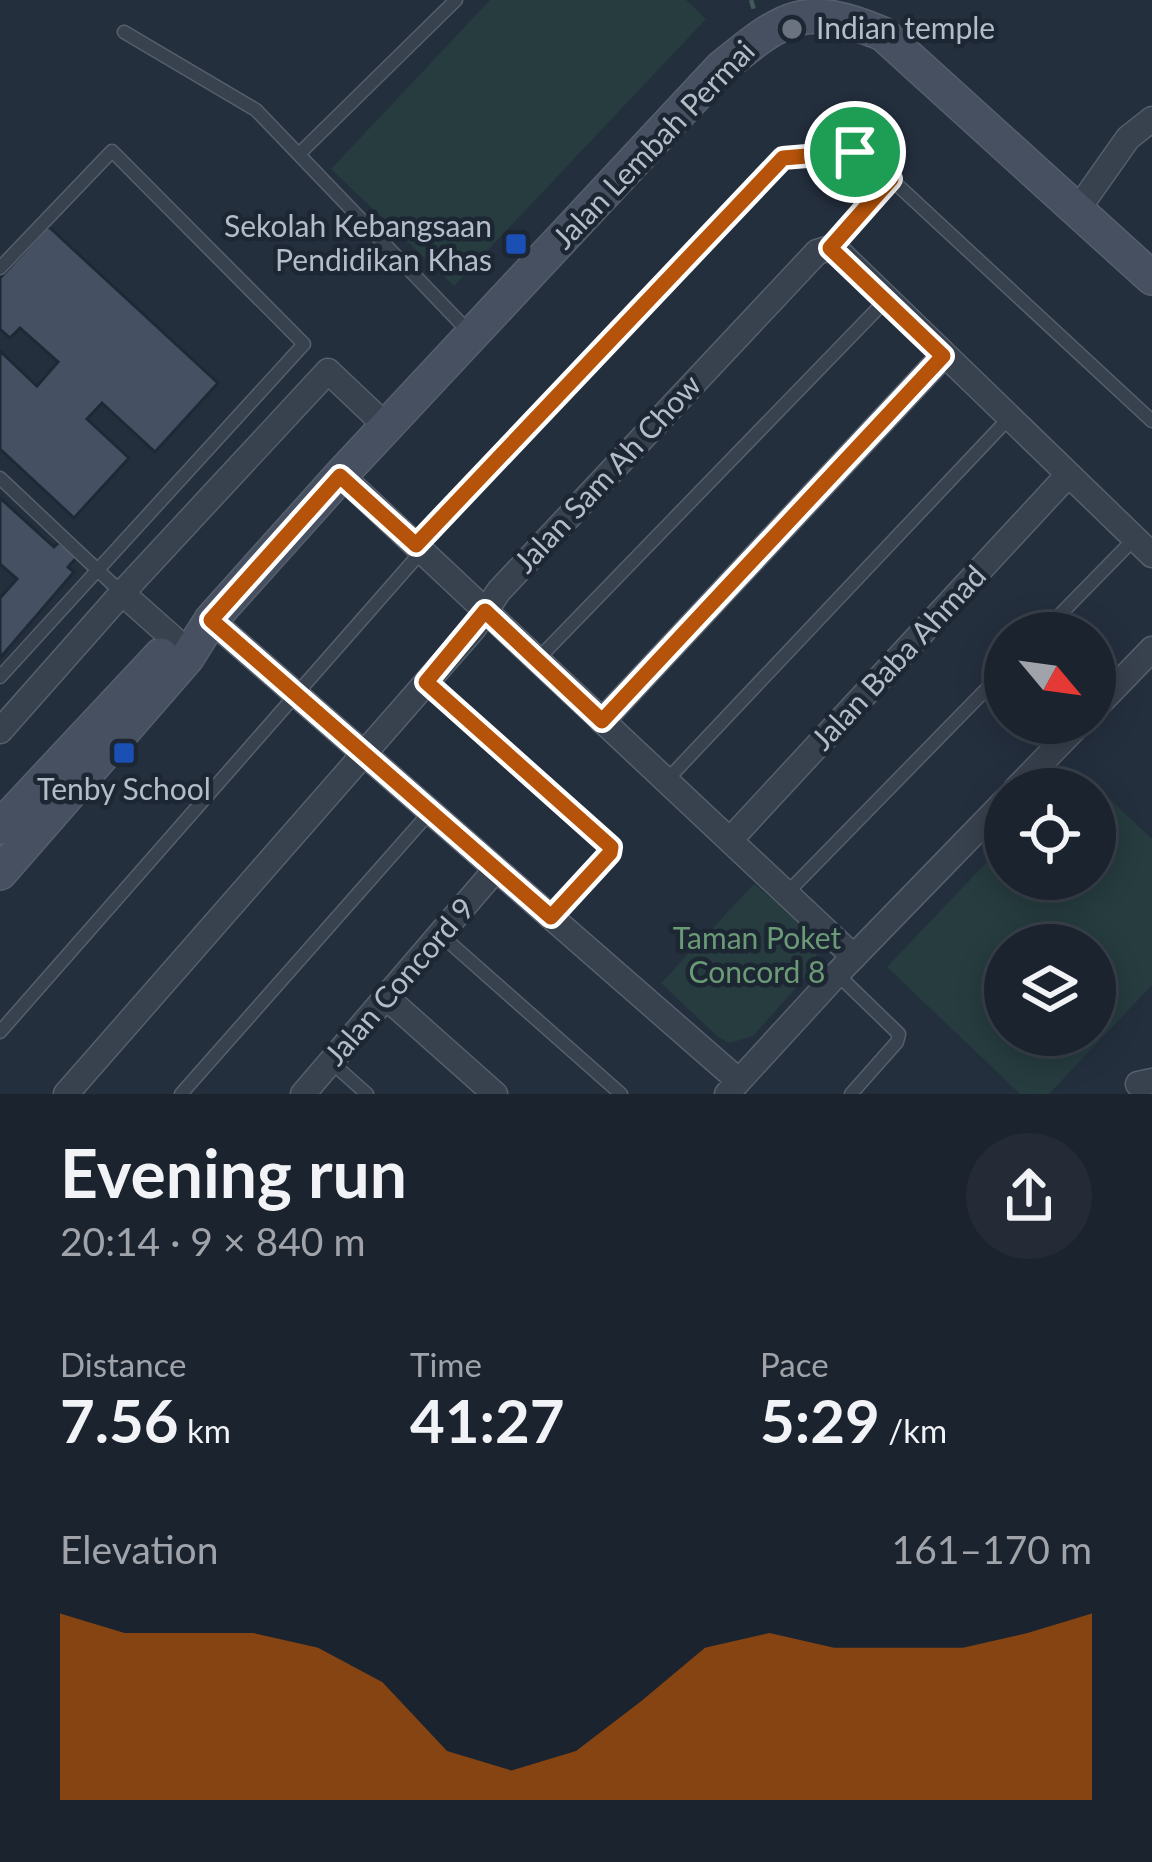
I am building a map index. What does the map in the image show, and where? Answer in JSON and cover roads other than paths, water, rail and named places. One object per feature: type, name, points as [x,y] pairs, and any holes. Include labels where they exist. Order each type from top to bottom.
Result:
[{"type":"main road","name":"Jalan Lembah Permai","points":[[0,873],[187,658],[211,620],[340,476],[721,68],[786,9],[833,14],[883,34],[1152,278]]},
{"type":"main road","name":"Jalan Lembah Permai","points":[[0,827],[175,640],[211,620]]},
{"type":"street","points":[[1078,209],[1128,138],[1152,119]]},
{"type":"street","points":[[830,248],[1143,547]]},
{"type":"street","name":"Jalan Sam Ah Chow","points":[[66,1094],[426,682],[499,591],[817,252],[830,248]]},
{"type":"street","points":[[602,721],[943,356]]},
{"type":"street","points":[[0,731],[328,371],[386,426]]},
{"type":"street","name":"Jalan Baba Ahmad","points":[[730,841],[1068,475]]},
{"type":"street","points":[[340,476],[786,894],[845,965]]},
{"type":"street","points":[[122,592],[175,640]]},
{"type":"street","points":[[211,620],[551,917],[733,1087],[984,823]]},
{"type":"street","points":[[1116,686],[1152,649]]},
{"type":"street","points":[[1036,768],[1060,744]]},
{"type":"street","name":"Jalan Concord 9","points":[[303,1094],[496,869]]},
{"type":"street","points":[[387,998],[495,1094]]},
{"type":"lane","points":[[300,153],[456,0]]},
{"type":"lane","points":[[124,32],[256,110],[472,335]]},
{"type":"lane","points":[[0,268],[112,151],[304,344],[0,677]]},
{"type":"lane","points":[[0,1031],[298,695],[419,548],[783,158],[864,154],[1152,421]]},
{"type":"lane","points":[[830,248],[891,179]]},
{"type":"lane","points":[[537,660],[887,299]]},
{"type":"lane","points":[[666,781],[1009,418]]},
{"type":"lane","points":[[0,478],[122,592]]},
{"type":"lane","points":[[161,501],[185,524]]},
{"type":"lane","points":[[1067,612],[1143,547]]},
{"type":"lane","points":[[426,682],[611,847],[551,917]]},
{"type":"lane","points":[[786,894],[984,691]]},
{"type":"lane","points":[[182,1094],[431,812]]},
{"type":"lane","points":[[440,935],[621,1094]]},
{"type":"lane","points":[[845,965],[899,1034],[851,1094]]},
{"type":"lane","points":[[331,1062],[367,1094]]},
{"type":"place","name":"Indian temple","points":[[792,29]]},
{"type":"place","name":"Sekolah Kebangsaan Pendidikan Khas","points":[[516,244]]},
{"type":"place","name":"Tenby School","points":[[124,753]]},
{"type":"park label","name":"Taman Poket Concord 8","points":[[757,956]]}]
